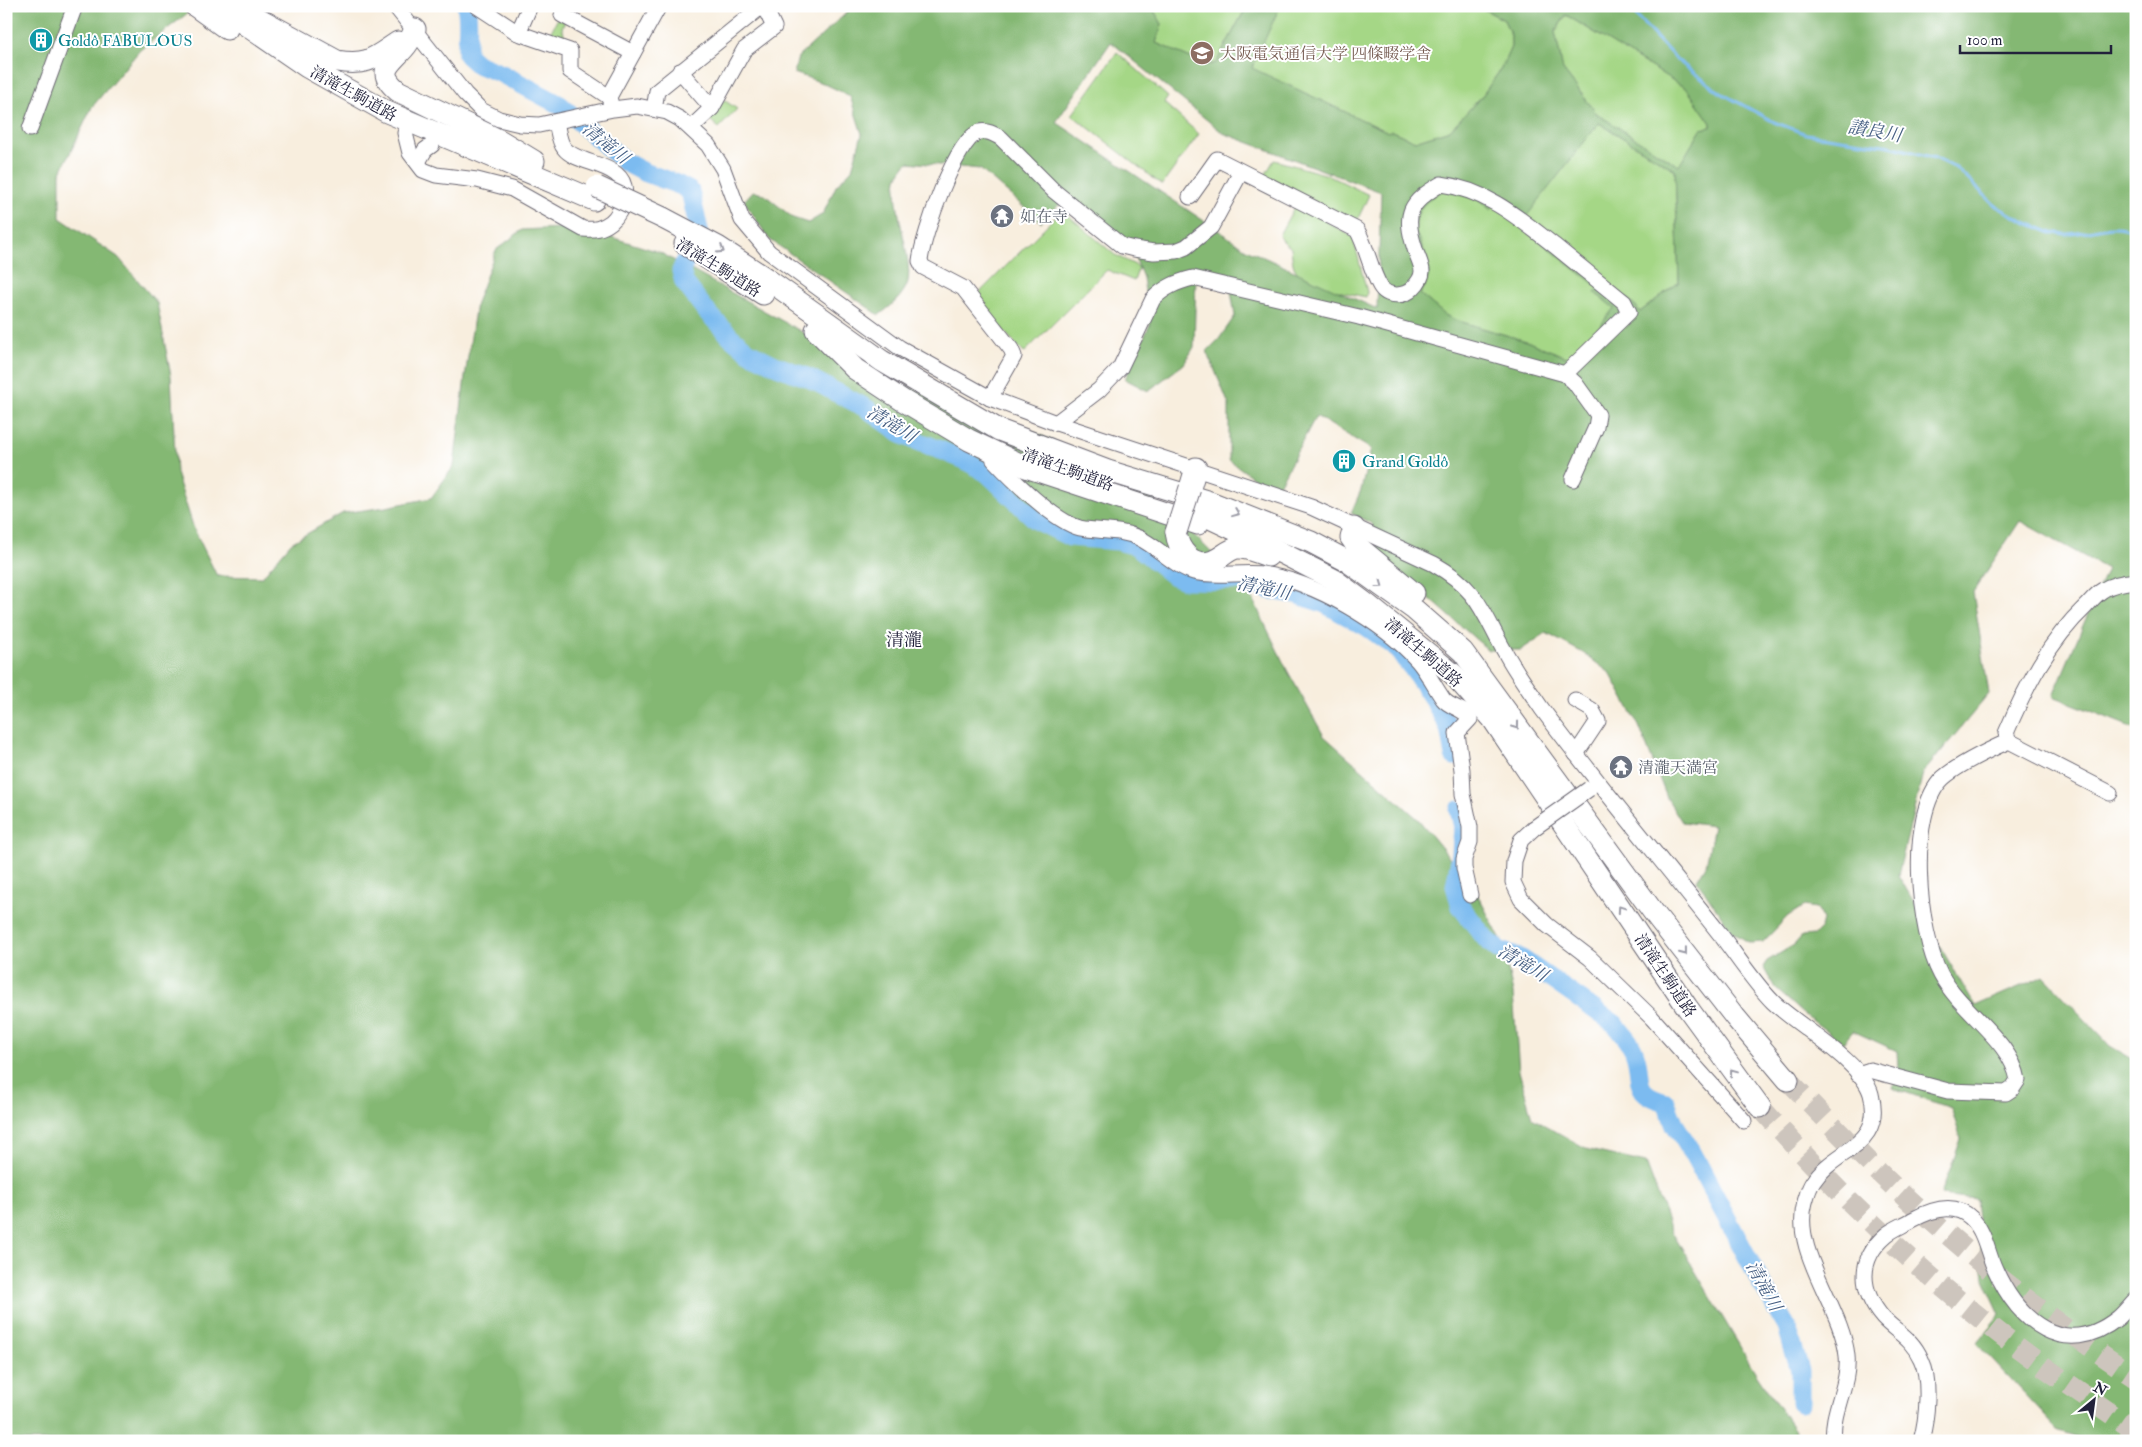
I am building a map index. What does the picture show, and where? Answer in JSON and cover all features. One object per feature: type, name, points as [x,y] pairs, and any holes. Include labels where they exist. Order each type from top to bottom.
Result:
[{"type":"highway","points":[[195,6],[288,70],[351,109],[432,145],[508,174],[536,182],[571,188]]},
{"type":"highway","name":"清滝生駒道路","points":[[218,6],[307,67],[388,112],[571,188],[596,193]]},
{"type":"highway","points":[[242,8],[337,61],[354,64],[371,60],[415,29]]},
{"type":"highway","name":"清滝生駒道路","points":[[242,8],[317,60],[368,88],[416,111],[534,161],[660,223],[718,247],[767,279],[882,361],[999,430],[1108,471],[1210,502],[1312,542],[1347,561],[1415,610],[1463,652],[1654,913],[1735,1017],[1788,1080]]},
{"type":"highway","points":[[415,29],[405,47],[388,64],[386,73],[389,83],[398,91],[501,141],[534,161]]},
{"type":"highway","name":"清滝生駒道路","points":[[660,223],[693,249],[973,431],[1060,468],[1208,517],[1333,579],[1369,606],[1453,674],[1492,718],[1687,1008],[1760,1107]]},
{"type":"highway","points":[[816,330],[855,369],[902,400],[998,454],[1026,467],[1192,521],[1275,558],[1351,599],[1369,606]]},
{"type":"highway","points":[[1196,468],[1176,532],[1180,548],[1192,560],[1207,563],[1213,561],[1224,552],[1244,548],[1275,558]]},
{"type":"highway","points":[[1354,528],[1351,538],[1356,545],[1428,606],[1469,645],[1497,701]]},
{"type":"highway","points":[[1215,531],[1224,540],[1224,552]]},
{"type":"street","points":[[30,129],[74,6]]},
{"type":"street","points":[[395,6],[465,94],[481,110],[499,118],[520,124],[539,125],[560,122],[607,106],[637,106],[654,109],[680,119],[708,145],[723,169],[742,220],[769,252],[900,348],[990,398],[1056,423],[1312,507],[1434,564],[1449,572],[1467,588],[1478,600],[1508,659],[1576,754],[1593,786],[1684,888],[1772,1001],[1848,1063],[1870,1091],[1873,1120],[1865,1137],[1821,1172],[1813,1182],[1804,1206],[1803,1217],[1806,1246],[1835,1313],[1844,1337],[1848,1357],[1847,1376],[1834,1422],[1834,1441]]},
{"type":"street","points":[[477,6],[518,32],[570,51],[570,71],[607,106]]},
{"type":"street","points":[[518,32],[530,6]]},
{"type":"street","points":[[566,6],[562,15],[633,53]]},
{"type":"street","points":[[654,109],[658,91],[680,71],[763,6],[774,27],[744,50],[712,108],[691,128]]},
{"type":"street","points":[[607,106],[633,53],[652,8]]},
{"type":"street","points":[[680,71],[712,108]]},
{"type":"street","points":[[405,133],[410,153],[423,170],[436,175],[477,180],[512,189],[583,229],[594,230],[602,228],[613,221],[622,204],[625,192],[622,182],[604,166],[564,149],[560,122]]},
{"type":"street","points":[[990,398],[1014,356],[1012,349],[964,288],[923,267],[920,261],[936,203],[958,154],[972,136],[980,132],[991,132],[1001,138],[1054,191],[1122,246],[1134,249],[1176,252],[1186,247],[1211,227],[1241,172]]},
{"type":"street","points":[[418,162],[425,150],[432,145]]},
{"type":"street","points":[[1190,197],[1217,158],[1357,230],[1364,243],[1380,287],[1386,293],[1396,296],[1406,294],[1412,289],[1419,281],[1422,272],[1410,235],[1409,219],[1416,200],[1441,184],[1457,186],[1475,192],[1500,205],[1624,302],[1629,312],[1565,374]]},
{"type":"street","points":[[1056,423],[1099,390],[1120,368],[1154,299],[1162,291],[1178,282],[1193,278],[1359,317],[1565,374],[1575,383],[1598,415],[1596,427],[1573,479]]},
{"type":"street","points":[[998,454],[994,460],[1021,489],[1070,524],[1080,528],[1121,532],[1137,537],[1152,545],[1183,568],[1196,573],[1262,574],[1300,583],[1372,622],[1397,640],[1427,673],[1445,701],[1467,713],[1470,718],[1457,733],[1463,794],[1470,827],[1470,842],[1464,859],[1470,895]]},
{"type":"street","points":[[2110,793],[2009,741],[2006,732],[2051,645],[2102,590],[2122,582],[2136,581]]},
{"type":"street","points":[[1575,700],[1592,710],[1598,721],[1576,754]]},
{"type":"street","points":[[1858,1074],[1870,1070],[1948,1090],[1989,1093],[2006,1093],[2012,1089],[2018,1080],[2009,1055],[1956,997],[1941,975],[1926,932],[1920,892],[1920,849],[1927,805],[1942,779],[2009,741]]},
{"type":"street","points":[[1593,786],[1534,828],[1521,840],[1514,861],[1513,882],[1521,899],[1547,925],[1590,958],[1652,1018],[1744,1121]]},
{"type":"street","points":[[1921,1441],[1924,1431],[1927,1387],[1922,1360],[1910,1341],[1880,1313],[1865,1287],[1864,1275],[1870,1256],[1887,1234],[1926,1212],[1952,1208],[1963,1212],[1979,1227],[1994,1268],[2016,1303],[2043,1330],[2058,1336],[2083,1336],[2102,1328],[2118,1318],[2136,1299]]},
{"type":"green space","points":[[6,6],[197,6],[140,50],[92,107],[60,174],[60,218],[118,257],[157,303],[171,376],[176,473],[194,529],[217,576],[262,577],[291,543],[343,513],[431,498],[454,466],[476,303],[496,250],[522,230],[579,227],[659,252],[811,337],[959,411],[1021,426],[1127,476],[1190,531],[1248,589],[1287,670],[1324,736],[1418,819],[1473,886],[1502,942],[1513,993],[1519,1071],[1532,1118],[1589,1150],[1646,1163],[1672,1232],[1757,1375],[1802,1441],[6,1441]]},
{"type":"green space","points":[[854,6],[1151,6],[1162,24],[1156,43],[1207,65],[1216,63],[1247,6],[1280,6],[1252,68],[1388,132],[1392,131],[1415,141],[1450,130],[1482,96],[1501,69],[1511,47],[1511,35],[1504,20],[1478,6],[2136,6],[2136,729],[2053,696],[2107,569],[2020,521],[1973,592],[1989,694],[1923,773],[1898,875],[1975,1006],[2044,976],[2110,1046],[2136,1061],[2136,1441],[2090,1441],[2059,1431],[1976,1343],[2000,1314],[1984,1279],[1976,1199],[1941,1195],[1961,1139],[1951,1108],[1893,1088],[1898,1068],[1897,1051],[1853,1031],[1843,1043],[1805,1015],[1775,988],[1763,967],[1767,961],[1794,945],[1802,936],[1814,935],[1821,928],[1823,920],[1816,908],[1804,906],[1788,916],[1763,942],[1750,943],[1732,932],[1697,880],[1706,865],[1714,826],[1682,822],[1667,798],[1639,726],[1610,673],[1583,653],[1546,633],[1521,650],[1488,650],[1378,553],[1372,524],[1351,513],[1361,490],[1371,449],[1316,416],[1277,489],[1255,479],[1229,460],[1229,405],[1207,351],[1219,339],[1235,316],[1229,279],[1196,274],[1194,347],[1184,364],[1148,391],[1125,379],[1150,324],[1143,278],[1130,244],[1068,196],[1041,222],[980,169],[908,162],[897,179],[896,191],[909,278],[901,295],[879,315],[769,239],[744,201],[753,191],[765,195],[793,218],[808,223],[823,214],[836,186],[852,169],[862,134],[850,96],[823,83],[794,73],[798,57]],"holes":[[[1566,15],[1687,89],[1711,123],[1711,127],[1701,129],[1679,166],[1597,114],[1563,70],[1555,32]],[[1111,42],[1223,133],[1381,192],[1377,309],[1246,249],[1056,122]],[[1599,123],[1675,170],[1679,282],[1640,312],[1635,305],[1526,217]],[[1445,190],[1479,200],[1491,210],[1494,205],[1599,288],[1595,293],[1614,308],[1585,345],[1577,361],[1526,341],[1455,320],[1445,315],[1420,294],[1427,281],[1429,269],[1415,232],[1416,217],[1428,200]]]},
{"type":"green space","name":"大阪電気通信大学 四條畷学舎","points":[[1151,6],[1247,6],[1216,63],[1207,65],[1156,43],[1162,24]]},
{"type":"green space","points":[[1280,6],[1478,6],[1504,20],[1511,36],[1511,47],[1501,69],[1482,96],[1450,130],[1415,141],[1392,131],[1388,132],[1251,68]]},
{"type":"green space","points":[[1566,15],[1687,89],[1711,123],[1711,127],[1701,129],[1679,167],[1597,114],[1563,70],[1555,32]]},
{"type":"green space","points":[[558,18],[565,22],[562,27],[567,43],[547,39]]},
{"type":"green space","points":[[1117,52],[1168,97],[1164,103],[1199,134],[1162,185],[1072,115]]},
{"type":"green space","points":[[724,100],[737,109],[719,128],[709,119]]},
{"type":"green space","points":[[1599,123],[1675,170],[1679,282],[1640,312],[1635,305],[1525,217]]},
{"type":"green space","points":[[1274,160],[1328,175],[1369,195],[1356,223],[1264,177]]},
{"type":"green space","points":[[1445,190],[1494,205],[1600,288],[1596,294],[1615,308],[1585,345],[1577,361],[1526,341],[1455,320],[1445,315],[1420,294],[1426,285],[1417,244],[1417,218],[1422,206],[1431,197]]},
{"type":"green space","points":[[1296,204],[1353,237],[1367,292],[1366,297],[1326,288],[1315,284],[1299,274],[1293,265],[1291,248],[1279,235]]},
{"type":"green space","points":[[1062,210],[1115,255],[1139,267],[1134,281],[1107,270],[1024,353],[977,302],[977,295]]},
{"type":"waterway","name":"清滝川","points":[[466,6],[468,18],[467,55],[477,64],[502,74],[560,105],[625,162],[690,191],[699,230],[681,271],[684,282],[707,312],[731,337],[749,352],[777,366],[809,378],[866,408],[905,436],[965,460],[987,473],[1036,520],[1070,537],[1118,541],[1137,546],[1174,576],[1184,580],[1246,581],[1270,590],[1295,594],[1323,603],[1367,627],[1394,646],[1413,669],[1449,728],[1454,756]]},
{"type":"waterway","name":"讃良川","points":[[1627,6],[1677,60],[1721,93],[1774,122],[1806,134],[1890,146],[1935,158],[1956,168],[1996,206],[2025,222],[2054,234],[2078,233],[2110,227],[2118,227],[2136,232]]},
{"type":"waterway","name":"清滝川","points":[[1459,810],[1463,827],[1461,854],[1455,886],[1461,907],[1486,939],[1499,950],[1522,959],[1615,1024],[1629,1042],[1634,1050],[1640,1084],[1643,1090],[1647,1094],[1666,1102],[1675,1125],[1693,1154],[1761,1283],[1787,1327],[1800,1371],[1800,1403]]},
{"type":"tunnel","points":[[1788,1080],[1850,1144],[1940,1228],[1994,1274],[2050,1317],[2136,1378]]},
{"type":"tunnel","points":[[1760,1107],[1811,1163],[1865,1216],[1950,1293],[2056,1376],[2136,1431]]},
{"type":"place","name":"Goldô FABULOUS","points":[[41,40]]},
{"type":"place","name":"大阪電気通信大学 四條畷学舎","points":[[1202,53]]},
{"type":"place","name":"如在寺","points":[[1002,216]]},
{"type":"place","name":"Grand Goldô","points":[[1344,461]]},
{"type":"place","name":"清瀧天満宮","points":[[1621,767]]},
{"type":"district","name":"清瀧","points":[[904,640]]}]
